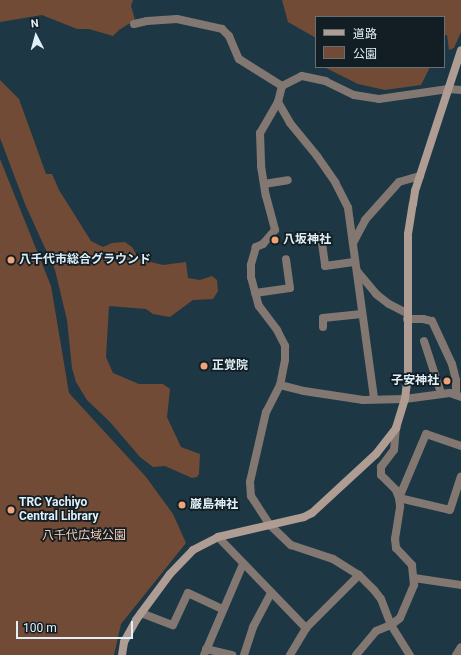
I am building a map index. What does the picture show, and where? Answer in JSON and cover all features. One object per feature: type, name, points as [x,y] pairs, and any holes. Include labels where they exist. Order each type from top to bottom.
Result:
[{"type":"street","points":[[134,24],[147,21],[177,19],[222,29],[229,36],[239,59],[282,86]]},
{"type":"street","points":[[356,655],[376,631],[391,625],[400,618],[414,585],[412,565],[396,548],[395,539],[400,506],[399,498],[396,490],[381,474],[382,468],[394,450],[396,428],[405,398],[408,376],[408,234],[415,191],[461,50]]},
{"type":"street","points":[[410,655],[391,625],[381,599],[359,575],[333,559],[291,545],[270,525],[251,496],[250,482],[266,412],[280,385],[285,360],[285,346],[277,330],[260,306],[255,293],[252,277],[253,255],[256,247],[263,244],[275,230],[261,166],[260,132],[278,102],[282,86],[302,76],[325,81],[354,95],[379,99],[448,89],[461,90]]},
{"type":"street","points":[[278,102],[290,123],[317,156],[340,193],[350,216],[355,266],[374,399]]},
{"type":"street","points":[[353,244],[365,220],[399,182],[420,176]]},
{"type":"street","points":[[264,184],[288,180]]},
{"type":"street","points":[[321,236],[325,266],[355,266]]},
{"type":"street","points":[[255,293],[290,288],[286,260]]},
{"type":"street","points":[[280,385],[304,391],[363,400],[405,398],[441,393],[459,396],[452,364],[432,322],[423,318],[407,316],[389,304],[376,294],[355,266]]},
{"type":"street","points":[[322,327],[323,318],[362,314]]},
{"type":"street","points":[[424,341],[441,393]]},
{"type":"street","points":[[122,655],[124,642],[141,613],[170,574],[193,550],[218,537],[304,517],[312,513],[376,454],[396,428]]},
{"type":"street","points":[[399,498],[426,434],[461,446]]},
{"type":"street","points":[[399,498],[450,510],[461,477]]},
{"type":"street","points":[[218,537],[306,628]]},
{"type":"street","points":[[232,655],[205,652],[243,564]]},
{"type":"street","points":[[290,655],[306,628],[359,575]]},
{"type":"street","points":[[414,578],[461,585]]},
{"type":"street","points":[[141,613],[173,626],[188,593],[223,609]]},
{"type":"street","points":[[244,655],[253,627],[271,593]]},
{"type":"street","points":[[456,655],[461,647]]},
{"type":"green space","points":[[0,0],[133,0],[131,6],[135,20],[119,30],[113,36],[89,29],[77,29],[42,15],[0,22]]},
{"type":"green space","points":[[282,0],[461,0],[461,32],[454,48],[449,50],[447,35],[445,35],[445,16],[315,16],[315,37],[288,22]]},
{"type":"green space","points":[[326,68],[430,68],[421,85],[385,90],[358,84]]},
{"type":"green space","points":[[0,80],[19,99],[46,174],[52,174],[59,190],[91,241],[103,247],[112,243],[125,242],[132,247],[139,259],[163,265],[186,262],[188,278],[200,280],[212,276],[217,280],[218,291],[213,299],[193,300],[170,317],[153,314],[146,309],[109,306],[106,357],[113,373],[139,384],[163,384],[170,389],[167,417],[181,447],[200,454],[199,474],[197,477],[192,478],[165,466],[153,467],[140,457],[110,422],[87,400],[76,382],[72,368],[67,320],[55,270],[25,204],[0,138]]},
{"type":"green space","name":"八千代広域公園","points":[[0,159],[51,286],[69,393],[146,477],[173,514],[186,543],[121,624],[114,655],[0,655]]},
{"type":"place","name":"八坂神社","points":[[275,240]]},
{"type":"place","name":"八千代市総合グラウンド","points":[[11,260]]},
{"type":"place","name":"正覚院","points":[[204,366]]},
{"type":"place","name":"子安神社","points":[[447,381]]},
{"type":"place","name":"巌島神社","points":[[182,505]]},
{"type":"place","name":"TRC Yachiyo Central Library","points":[[11,510]]}]
